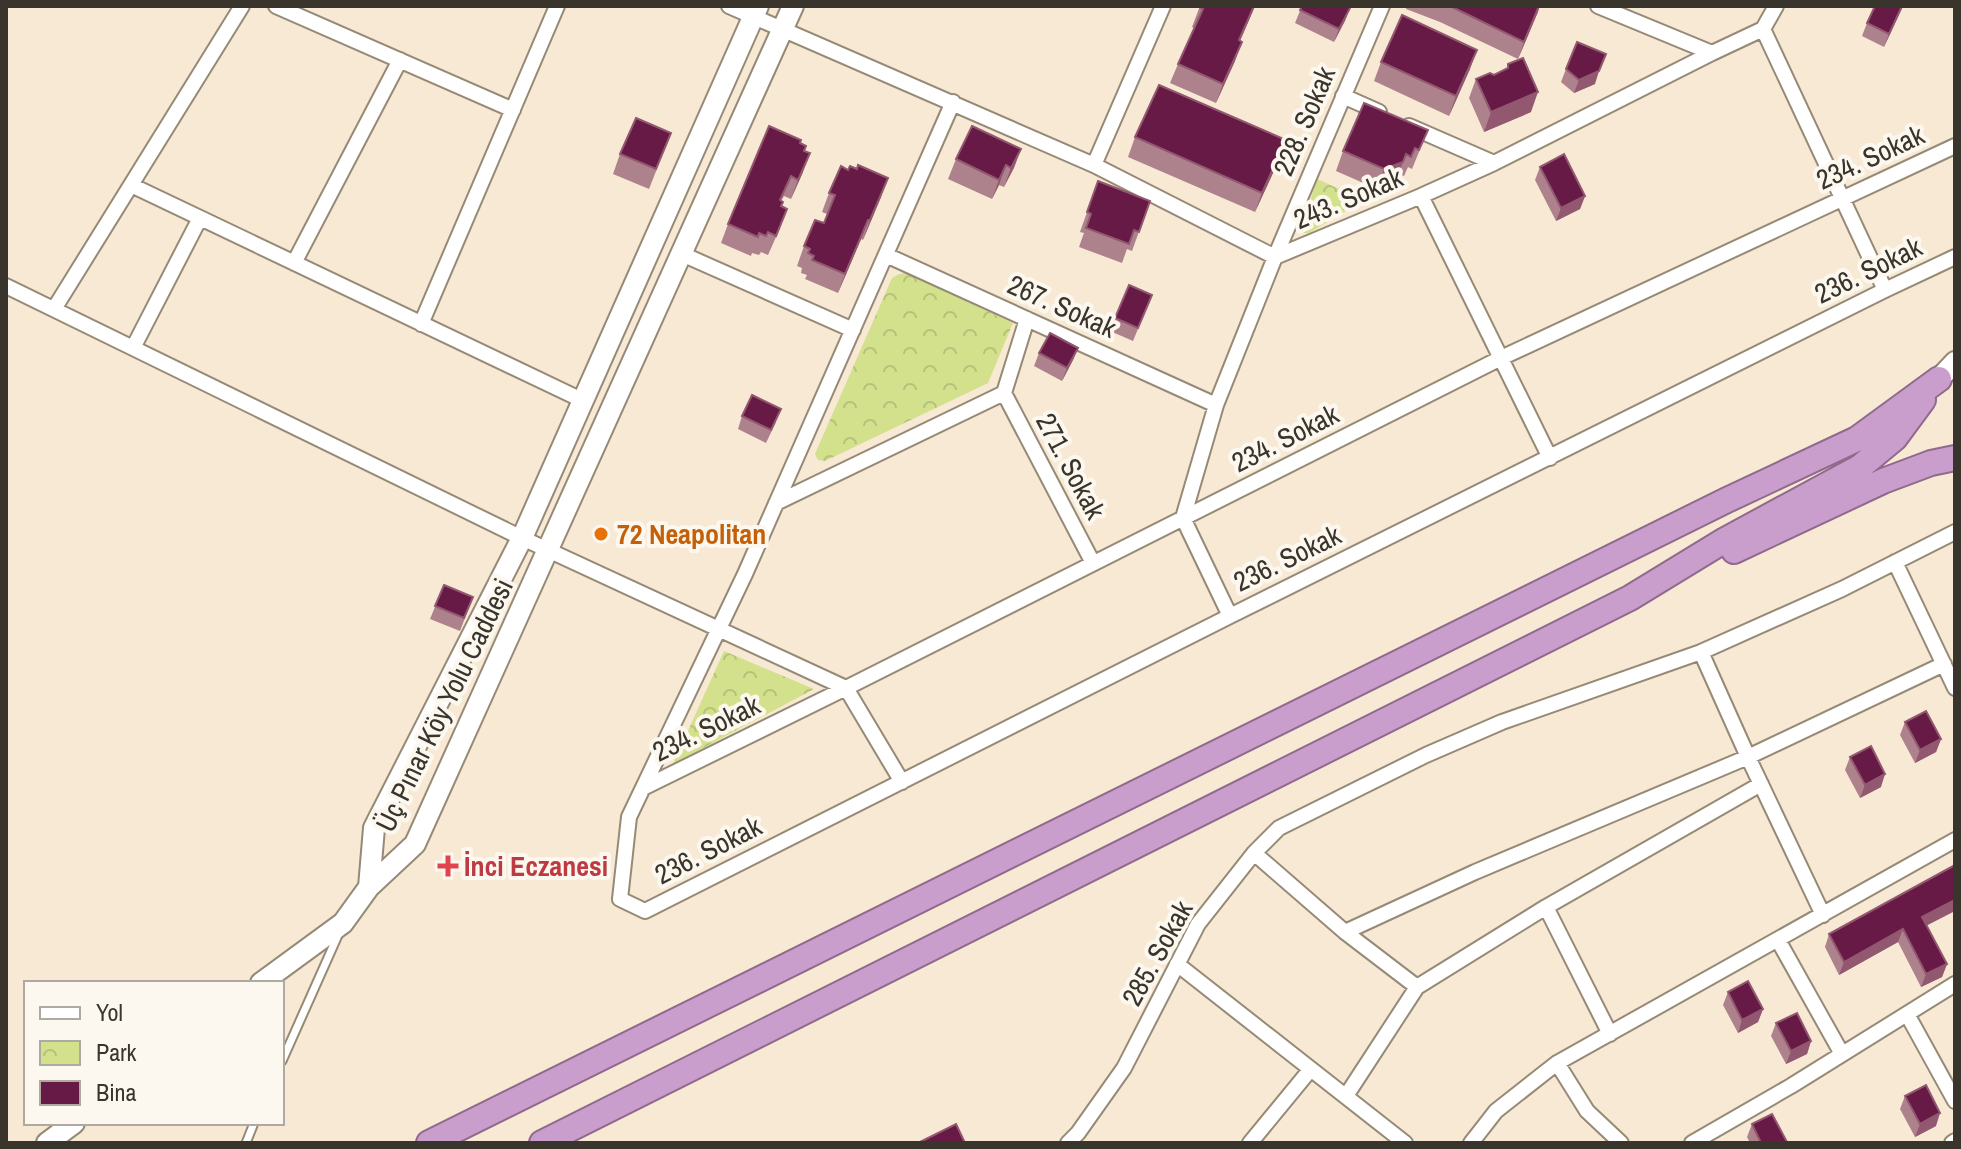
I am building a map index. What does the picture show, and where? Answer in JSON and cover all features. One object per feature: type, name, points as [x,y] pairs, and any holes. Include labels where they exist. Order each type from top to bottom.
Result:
[{"type":"highway","points":[[1630,598],[1725,540],[1860,467],[1895,438],[1947,370]]},
{"type":"highway","points":[[429,1143],[1727,500],[1857,439],[1947,370]]},
{"type":"highway","points":[[542,1143],[1630,598],[1883,481],[1931,463],[1955,458]]},
{"type":"main road","name":"Üç Pınar Köy Yolu Caddesi","points":[[369,887],[415,844],[793,6]]},
{"type":"main road","name":"Üç Pınar Köy Yolu Caddesi","points":[[369,887],[374,828],[522,538],[755,12]]},
{"type":"main road","points":[[264,981],[343,923],[369,887]]},
{"type":"main road","points":[[47,1143],[71,1125]]},
{"type":"street","points":[[54,309],[242,6]]},
{"type":"street","points":[[276,6],[513,110]]},
{"type":"street","points":[[421,324],[557,6]]},
{"type":"street","points":[[729,6],[755,12],[782,30],[1094,165],[1275,257]]},
{"type":"street","points":[[1094,165],[1163,6]]},
{"type":"street","name":"228. Sokak","points":[[1275,257],[1382,6]]},
{"type":"street","points":[[1598,6],[1712,53]]},
{"type":"street","points":[[1776,6],[1763,29],[1885,290]]},
{"type":"street","name":"243. Sokak","points":[[1183,518],[1216,405],[1275,257],[1494,163],[1763,29]]},
{"type":"street","points":[[294,263],[400,60]]},
{"type":"street","points":[[1343,96],[1494,163]]},
{"type":"street","points":[[643,788],[776,503],[953,102]]},
{"type":"street","name":"234. Sokak","points":[[643,788],[1501,358],[1955,146]]},
{"type":"street","points":[[131,185],[584,401]]},
{"type":"street","points":[[1421,196],[1550,458]]},
{"type":"street","points":[[133,348],[200,218]]},
{"type":"street","points":[[682,254],[853,330]]},
{"type":"street","name":"267. Sokak","points":[[886,255],[1216,405]]},
{"type":"street","name":"236. Sokak","points":[[643,788],[629,817],[620,899],[645,911],[1230,616],[1955,257]]},
{"type":"street","points":[[6,286],[522,538],[846,688],[902,782]]},
{"type":"street","points":[[776,503],[1004,393],[1027,319]]},
{"type":"street","name":"271. Sokak","points":[[1004,393],[1093,563]]},
{"type":"street","points":[[1183,518],[1230,616]]},
{"type":"street","name":"285. Sokak","points":[[1068,1143],[1124,1068],[1198,924],[1254,853],[1279,828],[1426,755],[1502,722],[1701,652],[1842,589],[1955,532]]},
{"type":"street","points":[[1895,562],[1955,688]]},
{"type":"street","points":[[1701,652],[1823,915]]},
{"type":"street","points":[[1345,932],[1475,872],[1748,757],[1944,664]]},
{"type":"street","points":[[1346,1096],[1417,987],[1546,907],[1761,784]]},
{"type":"street","points":[[1471,1143],[1496,1111],[1557,1063],[1955,840]]},
{"type":"street","points":[[1254,853],[1345,932],[1417,987]]},
{"type":"street","points":[[1546,907],[1610,1034]]},
{"type":"street","points":[[1778,940],[1842,1054]]},
{"type":"street","points":[[1177,964],[1405,1143]]},
{"type":"street","points":[[1692,1143],[1955,984]]},
{"type":"street","points":[[1907,1014],[1955,1101]]},
{"type":"street","points":[[1557,1063],[1587,1111],[1621,1143]]},
{"type":"street","points":[[1250,1143],[1310,1070]]},
{"type":"lane","points":[[284,1056],[343,923]]},
{"type":"green space","points":[[1317,179],[1364,200],[1309,233],[1304,233],[1302,227]]},
{"type":"green space","points":[[906,273],[1013,323],[988,383],[825,461],[818,460],[815,454],[892,278]]},
{"type":"green space","points":[[724,651],[814,689],[673,764]]},
{"type":"building","points":[[1200,6],[1254,6],[1223,84],[1178,64],[1203,9]]},
{"type":"building","points":[[1302,6],[1350,8],[1339,29],[1300,10]]},
{"type":"building","points":[[1450,6],[1539,6],[1524,42]]},
{"type":"building","points":[[1875,6],[1902,6],[1889,34],[1867,23]]},
{"type":"building","points":[[1402,15],[1477,50],[1456,96],[1381,62]]},
{"type":"building","points":[[1577,42],[1606,54],[1599,71],[1579,80],[1566,69]]},
{"type":"building","points":[[1523,58],[1538,92],[1491,112],[1476,79],[1490,73],[1494,75],[1508,68],[1508,64]]},
{"type":"building","points":[[1159,85],[1286,140],[1262,193],[1135,137]]},
{"type":"building","points":[[1364,103],[1428,130],[1419,150],[1415,148],[1411,157],[1406,154],[1403,162],[1384,169],[1343,151]]},
{"type":"building","points":[[636,118],[671,133],[656,169],[620,154]]},
{"type":"building","points":[[769,126],[801,140],[800,143],[806,146],[804,151],[810,153],[798,180],[791,176],[780,200],[783,202],[781,206],[787,209],[776,236],[768,232],[766,236],[759,233],[758,237],[728,224]]},
{"type":"building","points":[[972,126],[1021,149],[1011,168],[1006,165],[999,180],[956,159]]},
{"type":"building","points":[[1564,154],[1585,196],[1561,208],[1540,167]]},
{"type":"building","points":[[858,165],[888,178],[845,274],[812,260],[814,256],[808,253],[810,249],[804,246],[815,220],[824,223],[835,195],[829,193],[841,166],[848,170],[850,166],[857,169]]},
{"type":"building","points":[[1098,181],[1150,201],[1139,232],[1134,230],[1129,244],[1086,228],[1091,214],[1087,212]]},
{"type":"building","points":[[1129,285],[1152,295],[1138,328],[1115,318]]},
{"type":"building","points":[[1050,333],[1078,348],[1067,368],[1039,353]]},
{"type":"building","points":[[752,395],[781,409],[771,430],[742,416]]},
{"type":"building","points":[[444,585],[473,597],[464,618],[435,606]]},
{"type":"building","points":[[1926,711],[1941,739],[1920,750],[1905,722]]},
{"type":"building","points":[[1871,746],[1885,774],[1865,785],[1850,757]]},
{"type":"building","points":[[1955,865],[1955,900],[1922,917],[1947,964],[1926,974],[1903,929],[1844,962],[1829,934]]},
{"type":"building","points":[[1748,981],[1763,1009],[1742,1020],[1728,992]]},
{"type":"building","points":[[1797,1013],[1811,1041],[1791,1051],[1776,1023]]},
{"type":"building","points":[[1926,1085],[1940,1113],[1920,1124],[1905,1096]]},
{"type":"building","points":[[1772,1114],[1785,1143],[1761,1143],[1752,1124]]},
{"type":"building","points":[[956,1124],[965,1143],[918,1143]]},
{"type":"place","name":"72 Neapolitan","points":[[601,534]]},
{"type":"place","name":"İnci Eczanesi","points":[[448,866]]}]
